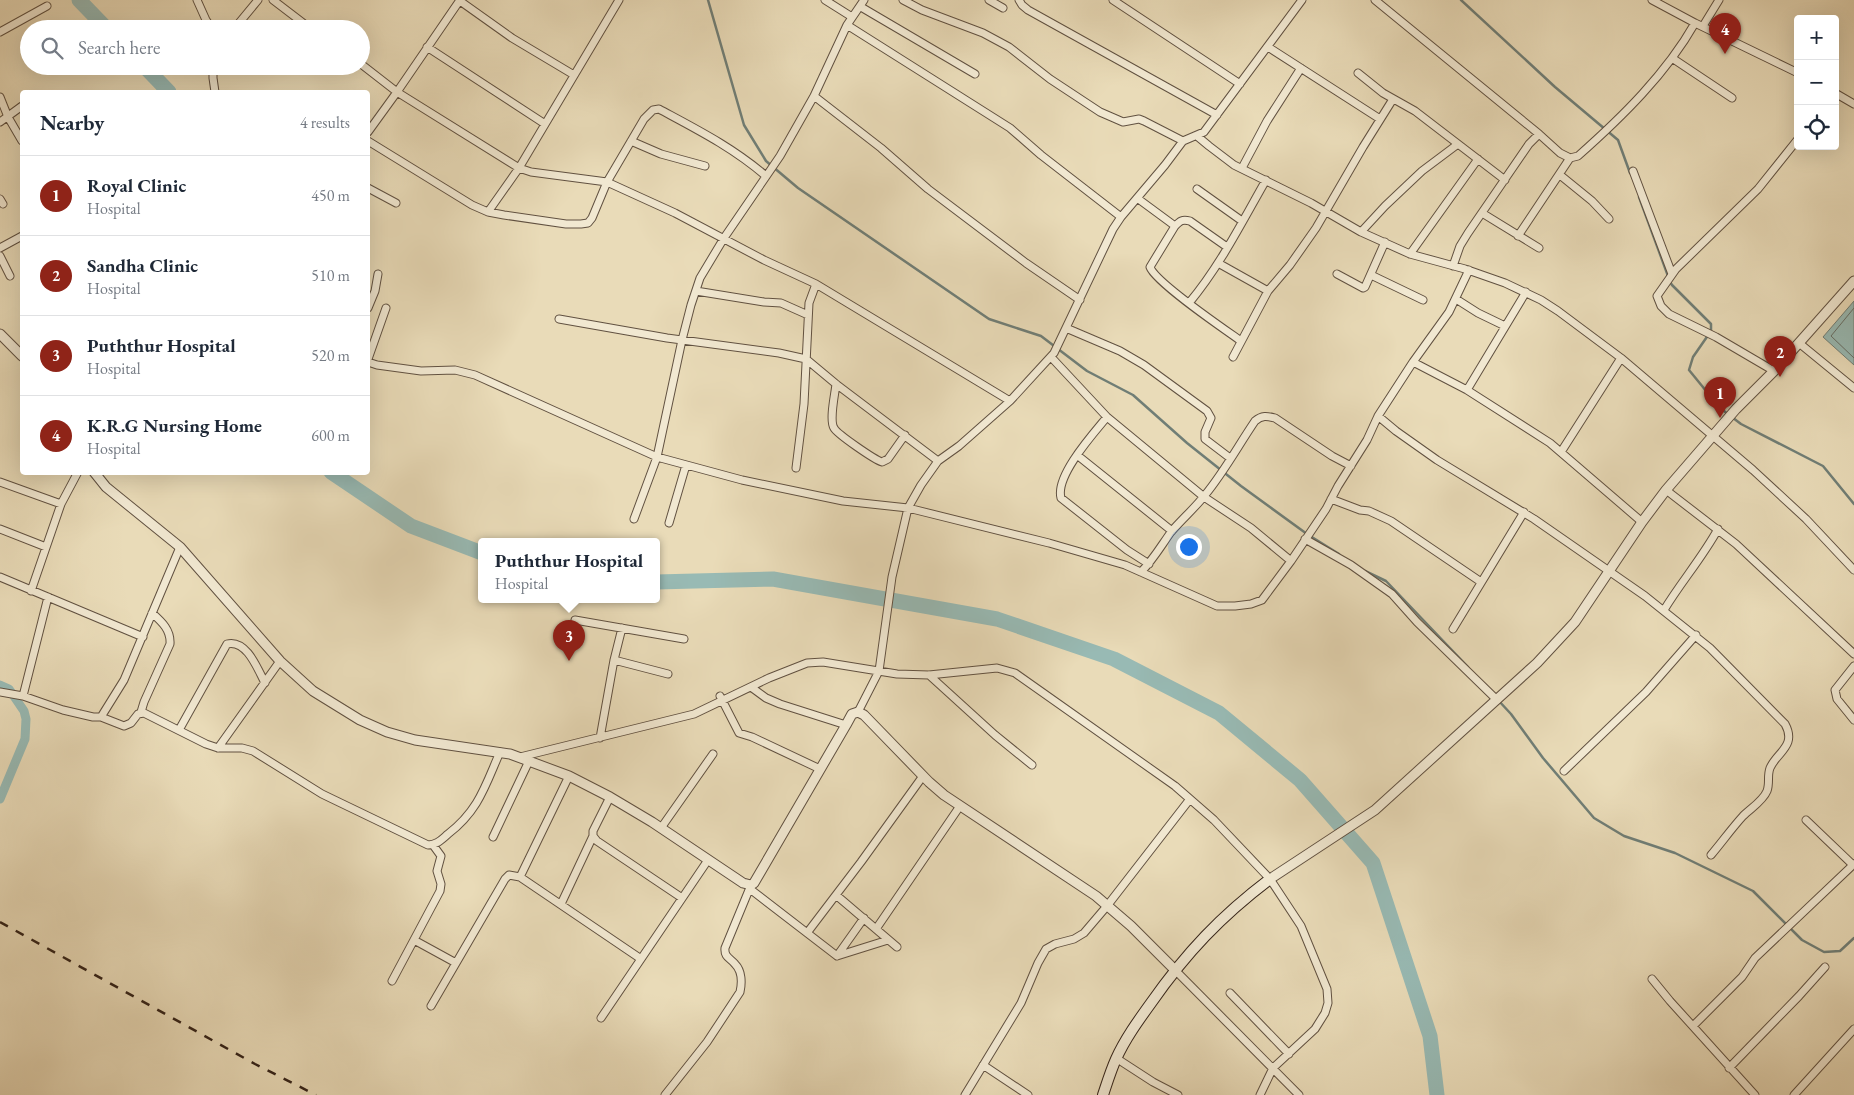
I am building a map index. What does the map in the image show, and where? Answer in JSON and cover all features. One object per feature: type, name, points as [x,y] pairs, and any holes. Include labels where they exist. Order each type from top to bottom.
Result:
[{"type":"main road","points":[[1103,1095],[1116,1058],[1131,1031],[1175,970],[1210,930],[1270,880]]},
{"type":"street","points":[[197,0],[206,20]]},
{"type":"street","points":[[241,20],[258,0]]},
{"type":"street","points":[[273,0],[299,20]]},
{"type":"street","points":[[370,129],[460,0],[512,38],[574,75]]},
{"type":"street","points":[[488,212],[519,168],[619,0]]},
{"type":"street","points":[[825,0],[852,17]]},
{"type":"street","points":[[903,0],[1009,47],[1050,79],[1100,112],[1123,122],[1139,119],[1183,141]]},
{"type":"street","points":[[989,0],[1003,8]]},
{"type":"street","points":[[1018,0],[1028,10],[1218,115]]},
{"type":"street","points":[[1113,0],[1240,84]]},
{"type":"street","points":[[665,1095],[707,1042],[740,992],[742,983],[738,968],[726,956],[724,948],[750,887],[852,714],[858,712],[879,671],[887,610],[902,533],[908,508],[921,485],[938,461],[959,446],[1010,401],[1053,355],[1121,217],[1183,141],[1204,132],[1302,0]]},
{"type":"street","points":[[1375,0],[1560,153],[1570,158],[1578,156],[1635,101],[1672,58],[1695,23]]},
{"type":"street","points":[[1703,26],[1719,0]]},
{"type":"street","points":[[1655,1],[1695,23],[1794,71]]},
{"type":"street","points":[[634,519],[657,457],[682,340],[700,278],[724,238],[780,156],[814,96],[852,17],[863,3],[975,74]]},
{"type":"street","points":[[22,20],[47,6]]},
{"type":"street","points":[[0,32],[20,21]]},
{"type":"street","points":[[847,25],[1010,128],[1041,156],[1121,217]]},
{"type":"street","points":[[427,47],[545,124]]},
{"type":"street","points":[[1268,47],[1380,119]]},
{"type":"street","points":[[1672,58],[1732,98]]},
{"type":"street","points":[[1242,168],[1267,121],[1301,68]]},
{"type":"street","points":[[370,71],[397,92],[519,168],[531,172],[607,182],[675,213],[764,260],[816,284],[1010,401]]},
{"type":"street","points":[[1358,74],[1393,99],[1415,111],[1505,180]]},
{"type":"street","points":[[212,75],[215,90]]},
{"type":"street","points":[[1839,95],[1854,104]]},
{"type":"street","points":[[814,96],[881,148],[928,189],[1026,263],[1080,300]]},
{"type":"street","points":[[0,97],[8,117],[20,138]]},
{"type":"street","points":[[1233,357],[1268,291],[1290,265],[1316,228],[1393,99]]},
{"type":"street","points":[[0,122],[20,108]]},
{"type":"street","points":[[370,142],[472,206],[488,212],[566,224],[582,224],[592,218],[607,182],[648,114],[653,110],[658,109],[721,142],[768,174]]},
{"type":"street","points":[[1453,266],[1460,246],[1518,159],[1539,134]]},
{"type":"street","points":[[1197,136],[1217,153],[1242,168],[1361,232],[1410,254],[1470,270],[1505,283],[1526,292],[1558,311],[1621,358],[1713,436],[1806,519],[1854,570]]},
{"type":"street","points":[[631,141],[661,154],[704,166]]},
{"type":"street","points":[[1361,232],[1422,171],[1458,144]]},
{"type":"street","points":[[1774,371],[1716,337],[1669,314],[1661,306],[1657,296],[1674,271],[1758,189],[1794,144]]},
{"type":"street","points":[[1518,236],[1570,158]]},
{"type":"street","points":[[1410,254],[1478,159]]},
{"type":"street","points":[[1633,170],[1674,271]]},
{"type":"street","points":[[1560,174],[1609,218]]},
{"type":"street","points":[[1189,303],[1204,286],[1266,180]]},
{"type":"street","points":[[370,189],[396,203]]},
{"type":"street","points":[[1197,189],[1242,221]]},
{"type":"street","points":[[1137,198],[1175,226]]},
{"type":"street","points":[[1482,213],[1538,248]]},
{"type":"street","points":[[1227,247],[1190,221],[1180,220],[1150,266],[1155,274],[1189,303],[1241,341]]},
{"type":"street","points":[[0,248],[20,237]]},
{"type":"street","points":[[1337,274],[1364,288],[1386,242]]},
{"type":"street","points":[[0,256],[10,276]]},
{"type":"street","points":[[1218,263],[1268,291]]},
{"type":"street","points":[[370,361],[377,365],[421,371],[455,370],[475,376],[657,457],[742,480],[843,500],[908,508],[1049,543],[1125,565],[1217,606],[1235,606],[1252,604],[1262,600],[1291,561],[1367,440],[1378,416],[1413,362],[1437,330],[1456,299],[1470,270]]},
{"type":"street","points":[[370,303],[375,291],[378,274]]},
{"type":"street","points":[[1371,275],[1423,300]]},
{"type":"street","points":[[1270,880],[1375,810],[1537,663],[1575,622],[1642,522],[1666,490],[1736,408],[1774,371],[1854,281]]},
{"type":"street","points":[[796,468],[804,404],[809,303],[816,284]]},
{"type":"street","points":[[696,292],[782,303],[808,315]]},
{"type":"street","points":[[1467,390],[1526,292]]},
{"type":"street","points":[[1456,299],[1478,313],[1505,326]]},
{"type":"street","points":[[370,354],[386,308]]},
{"type":"street","points":[[559,319],[682,340],[779,352],[806,359],[938,461]]},
{"type":"street","points":[[1065,331],[1120,351],[1144,365],[1207,411],[1211,418],[1205,432],[1205,438],[1228,461]]},
{"type":"street","points":[[0,334],[20,354]]},
{"type":"street","points":[[1798,343],[1854,388]]},
{"type":"street","points":[[1053,355],[1107,417],[1204,497],[1251,528],[1291,561]]},
{"type":"street","points":[[1561,452],[1621,358]]},
{"type":"street","points":[[1413,362],[1467,390],[1527,427],[1561,452],[1642,522]]},
{"type":"street","points":[[836,384],[832,421],[840,434],[882,462],[888,458],[905,434]]},
{"type":"street","points":[[1141,572],[1149,564],[1172,531],[1204,497],[1260,416],[1275,418],[1332,456],[1351,466]]},
{"type":"street","points":[[1378,416],[1437,460],[1524,512],[1664,610],[1696,635],[1785,724],[1789,730],[1789,741],[1783,752],[1771,766],[1768,775],[1768,790],[1710,855]]},
{"type":"street","points":[[1107,417],[1077,455],[1060,485],[1061,498],[1127,550],[1149,564]]},
{"type":"street","points":[[1077,455],[1172,531]]},
{"type":"street","points":[[669,523],[686,465]]},
{"type":"street","points":[[31,591],[61,504],[76,475]]},
{"type":"street","points":[[96,475],[106,487],[180,547],[280,662],[313,691],[360,720],[387,732],[416,740],[500,752],[520,757],[569,776],[610,797],[661,828],[750,887],[837,956]]},
{"type":"street","points":[[0,482],[61,504]]},
{"type":"street","points":[[1666,490],[1718,528],[1854,654]]},
{"type":"street","points":[[1331,498],[1355,509],[1369,511],[1391,521],[1481,582]]},
{"type":"street","points":[[1453,629],[1524,512]]},
{"type":"street","points":[[1664,610],[1679,586],[1705,552],[1718,528]]},
{"type":"street","points":[[0,529],[46,547]]},
{"type":"street","points":[[1304,541],[1351,565],[1392,594],[1493,703]]},
{"type":"street","points":[[101,717],[124,680],[180,547]]},
{"type":"street","points":[[0,577],[143,637]]},
{"type":"street","points":[[16,695],[48,597]]},
{"type":"street","points":[[0,692],[16,695],[63,710],[101,717],[126,726],[141,712],[170,644],[170,636],[167,629],[152,613]]},
{"type":"street","points":[[576,620],[684,639]]},
{"type":"street","points":[[600,738],[614,660],[622,628]]},
{"type":"street","points":[[1564,772],[1646,692],[1696,635]]},
{"type":"street","points":[[179,730],[227,644],[237,644],[248,654],[265,683]]},
{"type":"street","points":[[614,660],[668,674]]},
{"type":"street","points":[[218,748],[280,662]]},
{"type":"street","points":[[520,757],[694,714],[722,698],[807,663],[823,662],[897,674],[929,675],[997,668],[1015,673],[1175,786],[1214,820],[1270,880],[1300,926],[1327,989],[1328,1003],[1325,1013],[1315,1029],[1274,1068],[1260,1095]]},
{"type":"street","points":[[1854,666],[1835,690],[1837,699],[1854,720]]},
{"type":"street","points":[[929,675],[1032,765]]},
{"type":"street","points":[[751,687],[766,698],[780,704],[846,725]]},
{"type":"street","points":[[722,698],[739,733],[752,737],[820,769]]},
{"type":"street","points":[[141,712],[206,744],[218,748],[242,748],[253,751],[322,794],[420,842],[433,845],[441,856],[437,871],[441,887],[392,981]]},
{"type":"street","points":[[858,712],[864,715],[923,776],[944,794],[1077,882],[1108,906],[1175,970],[1299,1095]]},
{"type":"street","points":[[433,845],[456,828],[476,806],[500,752]]},
{"type":"street","points":[[661,828],[713,754]]},
{"type":"street","points":[[493,837],[529,761]]},
{"type":"street","points":[[520,876],[569,776]]},
{"type":"street","points":[[806,933],[923,776]]},
{"type":"street","points":[[561,904],[610,797]]},
{"type":"street","points":[[966,1095],[982,1065],[1021,1003],[1046,949],[1055,944],[1074,939],[1084,933],[1108,906],[1190,799]]},
{"type":"street","points":[[876,930],[960,806]]},
{"type":"street","points":[[1693,1026],[1742,977],[1755,958],[1854,864],[1806,820]]},
{"type":"street","points":[[593,836],[597,841],[682,898]]},
{"type":"street","points":[[601,1018],[708,860]]},
{"type":"street","points":[[431,1006],[509,875],[520,876],[641,959]]},
{"type":"street","points":[[836,895],[897,947]]},
{"type":"street","points":[[837,956],[864,918]]},
{"type":"street","points":[[414,940],[456,963]]},
{"type":"street","points":[[837,956],[888,940]]},
{"type":"street","points":[[1729,1068],[1825,967]]},
{"type":"street","points":[[1652,979],[1729,1068],[1755,1095]]},
{"type":"street","points":[[1230,993],[1289,1054]]},
{"type":"street","points":[[1794,1095],[1854,1029]]},
{"type":"street","points":[[1116,1058],[1152,1082],[1178,1095]]},
{"type":"street","points":[[982,1065],[1028,1095]]},
{"type":"water","points":[[1854,301],[1854,365],[1823,337]]},
{"type":"waterway","points":[[79,0],[98,20]]},
{"type":"waterway","points":[[708,0],[744,125],[766,161],[798,188],[989,319],[1041,336],[1087,371],[1133,395],[1187,443],[1241,486],[1307,534],[1339,554]]},
{"type":"waterway","points":[[1461,0],[1555,87],[1618,140],[1630,173]]},
{"type":"waterway","points":[[153,75],[167,90]]},
{"type":"waterway","points":[[1639,197],[1668,276]]},
{"type":"waterway","points":[[1670,282],[1711,324],[1711,331],[1693,357],[1689,370],[1720,408],[1741,424],[1823,466],[1854,504]]},
{"type":"waterway","points":[[335,475],[411,526],[478,551]]},
{"type":"waterway","points":[[1365,571],[1386,581],[1468,667]]},
{"type":"waterway","points":[[660,582],[773,579],[997,619],[1114,659],[1219,713],[1300,780],[1373,863],[1430,1036],[1437,1095]]},
{"type":"waterway","points":[[0,685],[9,689],[24,711],[26,719],[25,739],[0,799]]},
{"type":"waterway","points":[[1498,700],[1511,714],[1543,758],[1594,818],[1624,836],[1675,853],[1753,891],[1802,940],[1824,952],[1840,951],[1854,938]]},
{"type":"railway","points":[[0,922],[255,1064],[316,1095]]},
{"type":"place","name":"K.R.G Nursing Home","points":[[1725,54]]},
{"type":"place","name":"Sandha Clinic","points":[[1780,377]]},
{"type":"place","name":"Royal Clinic","points":[[1720,418]]},
{"type":"place","name":"Puththur Hospital","points":[[569,661]]}]
